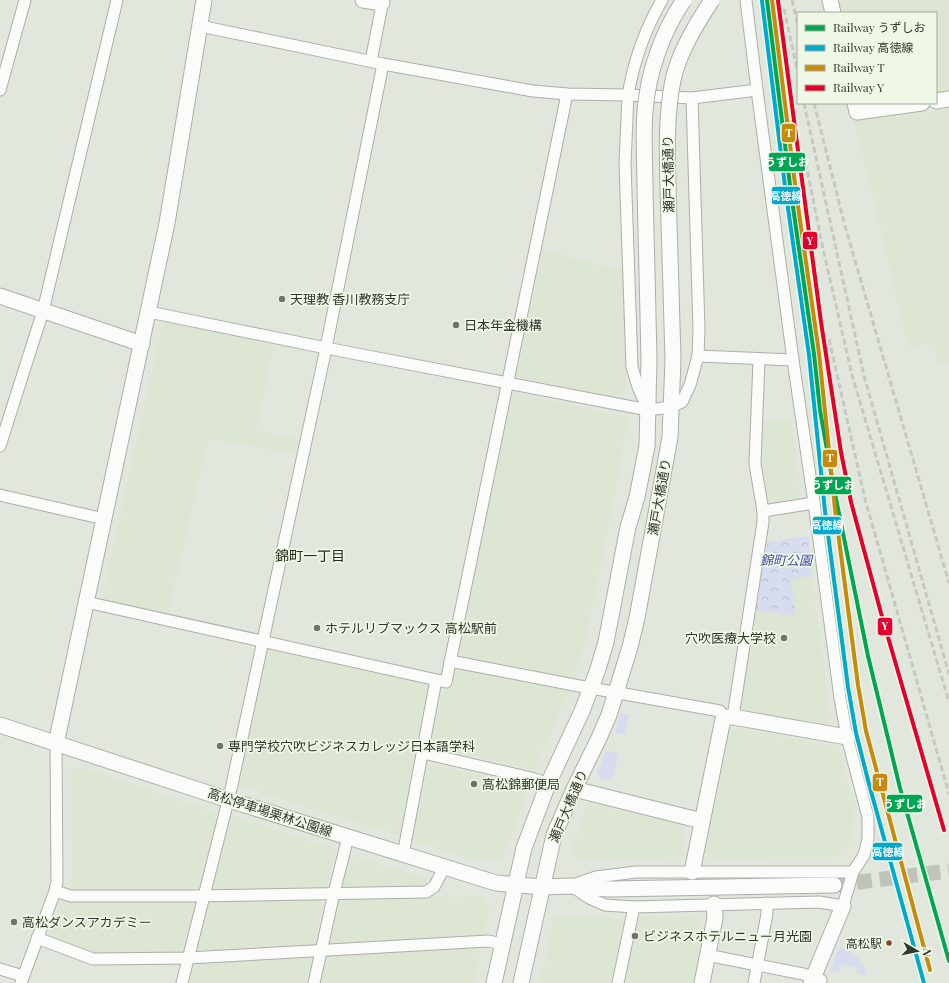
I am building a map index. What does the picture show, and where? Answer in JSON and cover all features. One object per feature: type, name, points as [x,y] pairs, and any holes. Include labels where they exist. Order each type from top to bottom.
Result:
[{"type":"street","points":[[0,90],[25,0]]},
{"type":"street","points":[[0,446],[43,311],[117,0]]},
{"type":"street","points":[[0,969],[22,980],[57,882],[56,744],[167,223],[204,0]]},
{"type":"street","points":[[363,0],[382,2],[371,61]]},
{"type":"street","points":[[648,410],[638,387],[632,367],[626,164],[628,95],[632,69],[640,45],[650,21],[662,0]]},
{"type":"street","name":"瀬戸大橋通り","points":[[494,983],[524,848],[548,784],[582,711],[606,642],[628,527],[637,497],[647,446],[649,358],[645,188],[645,111],[651,72],[665,33],[684,0]]},
{"type":"street","name":"瀬戸大橋通り","points":[[521,983],[554,835],[609,715],[630,647],[637,618],[670,437],[673,359],[667,145],[668,111],[673,78],[687,43],[712,0]]},
{"type":"street","points":[[707,955],[803,974],[816,981],[854,872],[864,855],[868,839],[868,817],[847,737],[840,698],[793,360],[746,0]]},
{"type":"street","points":[[830,0],[833,12]]},
{"type":"street","points":[[200,26],[383,64],[534,91],[567,94],[692,98],[757,90]]},
{"type":"street","points":[[182,983],[229,800],[326,348],[383,64]]},
{"type":"street","points":[[86,602],[446,682],[567,94]]},
{"type":"street","points":[[149,312],[326,348],[648,410],[671,407],[682,402],[690,385],[698,356],[699,329],[692,98]]},
{"type":"street","points":[[937,101],[949,99]]},
{"type":"street","points":[[855,104],[857,112],[915,104]]},
{"type":"street","points":[[0,296],[142,344]]},
{"type":"street","points":[[698,356],[759,360],[793,360]]},
{"type":"street","points":[[692,872],[702,821],[728,718],[763,522],[755,464],[759,360]]},
{"type":"street","points":[[0,495],[104,519]]},
{"type":"street","points":[[762,511],[814,503]]},
{"type":"street","points":[[450,662],[720,711],[728,718],[847,737]]},
{"type":"street","points":[[404,855],[436,680]]},
{"type":"street","name":"高松停車場栗林公園線","points":[[0,725],[229,800],[496,883],[515,886],[570,886],[627,889],[834,885]]},
{"type":"street","points":[[423,753],[535,779],[548,784]]},
{"type":"street","points":[[574,789],[702,821]]},
{"type":"street","points":[[314,983],[348,837]]},
{"type":"street","points":[[53,896],[204,896],[426,892],[434,887],[444,868]]},
{"type":"street","points":[[570,886],[596,877],[618,874],[692,872],[854,872]]},
{"type":"street","points":[[570,886],[589,898],[605,905],[634,907],[819,902],[843,906]]},
{"type":"street","points":[[754,983],[767,914],[767,903]]},
{"type":"street","points":[[702,983],[715,918],[714,904]]},
{"type":"street","points":[[618,983],[634,907]]},
{"type":"street","points":[[37,938],[93,959],[188,958],[488,941],[503,944]]},
{"type":"shaded area","points":[[838,0],[949,0],[949,91],[937,93],[937,12],[841,12]]},
{"type":"shaded area","points":[[949,108],[949,363],[939,364],[934,342],[909,347],[854,120],[907,115]]},
{"type":"shaded area","points":[[543,250],[623,271],[626,393],[619,398],[516,377]]},
{"type":"shaded area","points":[[163,321],[273,345],[256,431],[299,440],[296,454],[208,438],[168,614],[102,599]]},
{"type":"shaded area","points":[[511,393],[629,417],[594,601],[585,642],[573,679],[458,657]]},
{"type":"shaded area","points":[[791,419],[801,495],[798,500],[770,504],[764,500],[758,465],[760,423]]},
{"type":"shaded area","points":[[812,576],[831,719],[829,727],[746,711],[741,706],[755,610],[796,616],[791,580]]},
{"type":"shaded area","points":[[271,650],[423,684],[428,690],[401,836],[238,785],[265,653]]},
{"type":"shaded area","points":[[455,668],[569,690],[535,770],[431,747],[442,689],[451,690]]},
{"type":"shaded area","points":[[737,728],[838,747],[855,804],[852,842],[834,857],[711,858],[705,853],[729,733]]},
{"type":"shaded area","points":[[432,765],[529,786],[503,857],[494,860],[472,859],[413,841],[427,769]]},
{"type":"shaded area","points":[[79,767],[219,813],[199,888],[193,891],[72,892],[71,769]]},
{"type":"shaded area","points":[[588,803],[684,826],[684,857],[578,859],[571,849]]},
{"type":"shaded area","points":[[231,816],[336,849],[327,885],[322,888],[216,890],[213,885]]},
{"type":"shaded area","points":[[349,854],[428,879],[426,887],[346,888],[341,883]]},
{"type":"shaded area","points":[[483,896],[489,906],[484,936],[328,945],[336,903],[342,898]]},
{"type":"shaded area","points":[[319,899],[324,905],[314,946],[195,954],[209,901]]},
{"type":"shaded area","points":[[62,901],[192,902],[197,907],[186,954],[93,955],[48,939]]},
{"type":"shaded area","points":[[555,917],[625,919],[612,983],[540,983]]},
{"type":"shaded area","points":[[635,917],[696,917],[704,927],[693,983],[621,983]]},
{"type":"shaded area","points":[[482,944],[474,983],[319,983],[325,952]]},
{"type":"shaded area","points":[[313,953],[306,983],[187,983],[192,961]]},
{"type":"green space","name":"錦町公園","points":[[809,536],[812,576],[791,580],[796,616],[755,610],[767,542]]},
{"type":"green space","points":[[621,713],[629,715],[624,735],[615,732]]},
{"type":"green space","points":[[608,751],[619,755],[612,779],[607,780],[601,778],[597,773],[605,754]]},
{"type":"green space","points":[[844,947],[859,959],[868,976],[857,973],[857,968],[841,964],[839,974],[830,971],[839,948]]},
{"type":"tunnel","points":[[834,885],[949,871]]},
{"type":"railway","points":[[792,0],[797,21]]},
{"type":"railway","points":[[784,9],[797,68]]},
{"type":"railway","points":[[804,104],[864,376],[949,674]]},
{"type":"railway","points":[[814,104],[845,226],[949,583]]},
{"type":"railway","points":[[804,154],[823,249],[852,375],[949,702]]},
{"type":"railway","points":[[829,339],[865,499],[949,794]]},
{"type":"rail line","name":"うずしお","points":[[767,0],[791,193],[814,354],[820,410],[833,484],[868,656],[900,788],[949,961]]},
{"type":"rail line","name":"T","points":[[772,0],[796,192],[819,353],[835,509],[858,685],[866,731],[930,970]]},
{"type":"rail line","name":"高徳線","points":[[762,1],[786,194],[809,355],[825,511],[848,687],[856,733],[869,784],[924,983]]},
{"type":"rail line","name":"Y","points":[[778,1],[821,322],[841,452],[851,502],[881,613],[944,830]]},
{"type":"place","name":"天理教 香川教務支庁","points":[[282,299]]},
{"type":"place","name":"日本年金機構","points":[[456,325]]},
{"type":"place","name":"ホテルリブマックス 高松駅前","points":[[317,628]]},
{"type":"place","name":"穴吹医療大学校","points":[[784,638]]},
{"type":"place","name":"専門学校穴吹ビジネスカレッジ日本語学科","points":[[220,746]]},
{"type":"place","name":"高松錦郵便局","points":[[474,784]]},
{"type":"place","name":"高松ダンスアカデミー","points":[[14,922]]},
{"type":"place","name":"ビジネスホテルニュー月光園","points":[[635,936]]},
{"type":"place","name":"高松駅","points":[[889,943]]},
{"type":"district","name":"錦町一丁目","points":[[310,556]]}]
